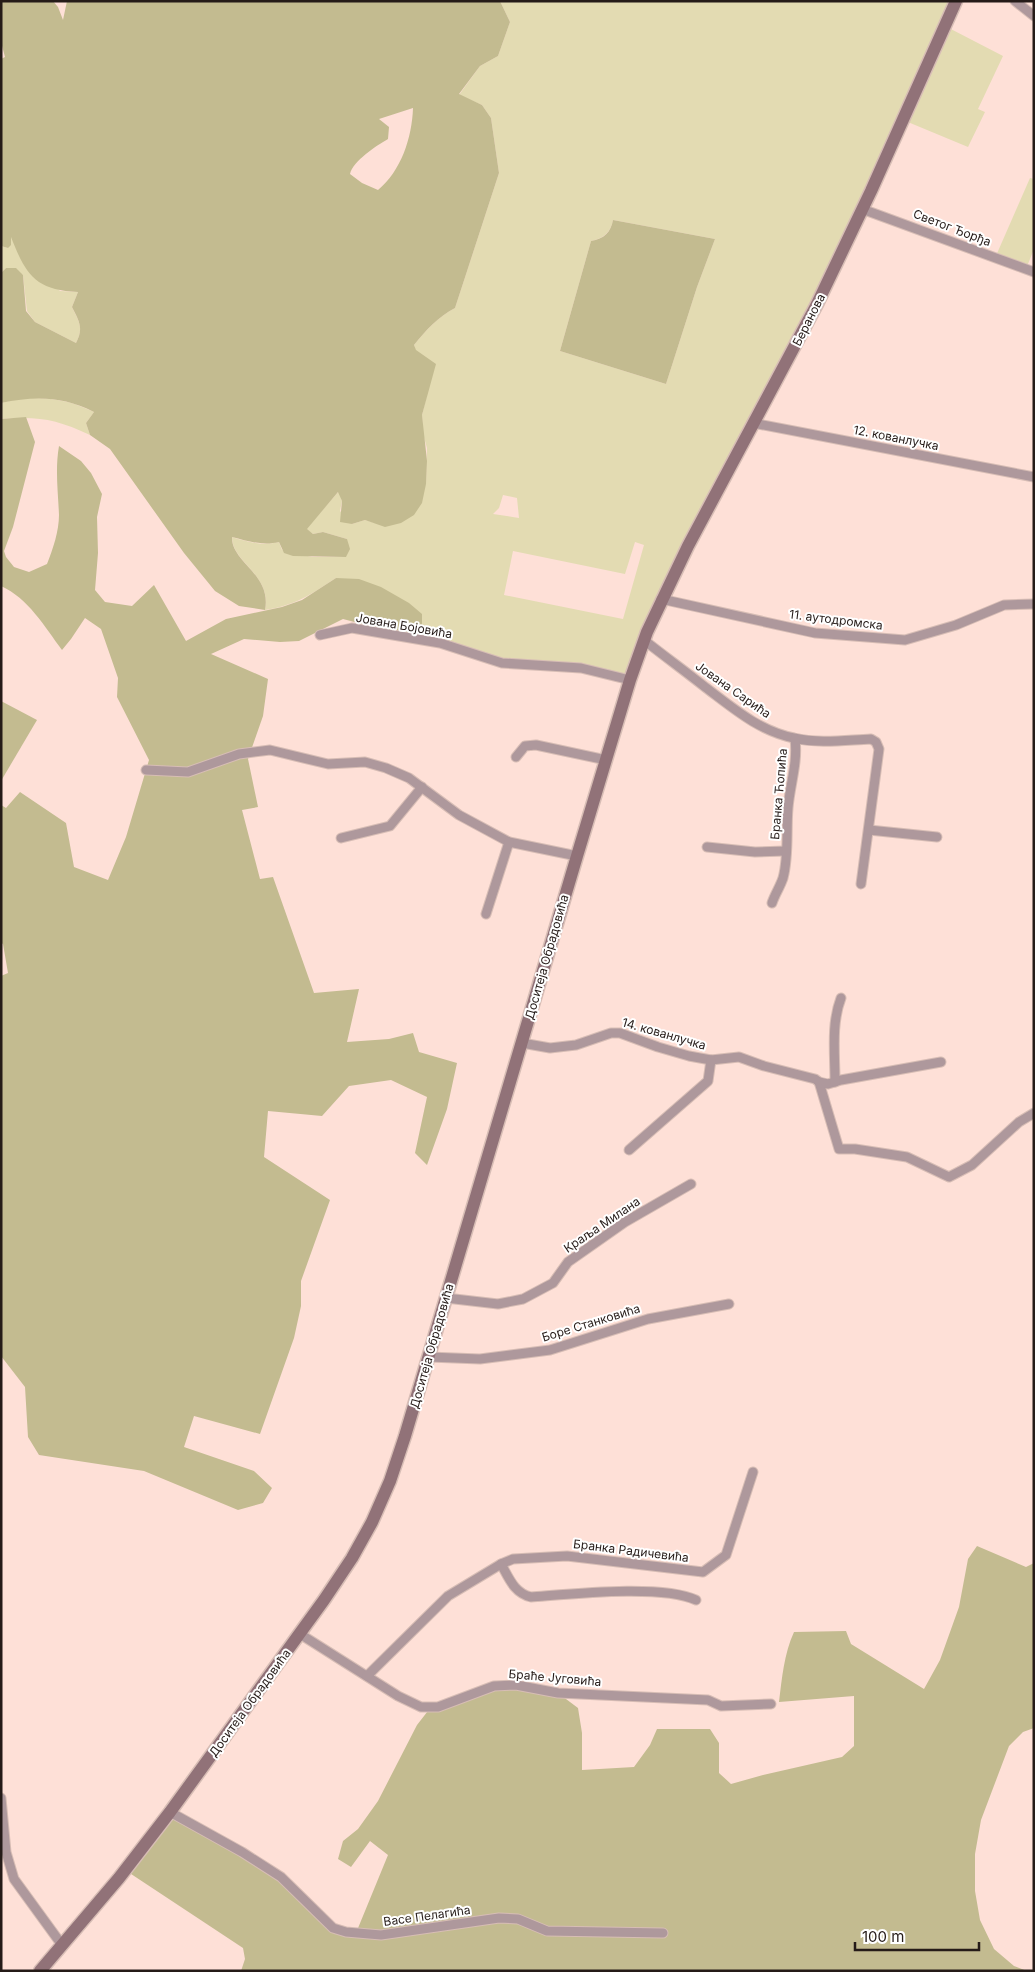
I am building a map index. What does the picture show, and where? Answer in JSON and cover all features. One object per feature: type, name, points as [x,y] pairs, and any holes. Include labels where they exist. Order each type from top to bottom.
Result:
[{"type":"main road","name":"Беранова","points":[[645,636],[661,598],[817,304],[956,1]]},
{"type":"main road","name":"Доситеја Обрадовића","points":[[40,1971],[119,1878],[170,1812],[300,1634],[352,1558],[372,1522],[396,1463],[429,1358],[577,856],[645,636]]},
{"type":"street","points":[[1015,1],[1034,16]]},
{"type":"street","name":"Светог Ђорђа","points":[[862,209],[1034,272]]},
{"type":"street","name":"12. кованлучка","points":[[753,423],[1034,477]]},
{"type":"street","name":"11. аутодромска","points":[[661,598],[815,633],[905,640],[948,627],[1004,605],[1034,604]]},
{"type":"street","name":"Јована Бојовића","points":[[320,635],[352,628],[440,643],[502,663],[581,668],[630,680]]},
{"type":"street","name":"Јована Сарића","points":[[645,636],[737,712],[759,726],[795,738],[821,741],[871,739],[876,742],[879,749],[861,884]]},
{"type":"street","name":"Бранка Ћопића","points":[[772,903],[783,878],[790,794],[795,774],[795,738]]},
{"type":"street","points":[[516,757],[525,746],[536,745],[606,760]]},
{"type":"street","points":[[146,770],[188,772],[239,754],[270,750],[328,764],[365,762],[386,768],[409,778],[459,814],[510,842],[577,856]]},
{"type":"street","points":[[341,838],[390,826],[422,787]]},
{"type":"street","points":[[869,830],[937,837]]},
{"type":"street","points":[[486,914],[510,842]]},
{"type":"street","name":"Бранка Ћопића","points":[[707,848],[755,852],[786,851]]},
{"type":"street","points":[[835,1082],[834,1040],[836,1011],[841,998]]},
{"type":"street","name":"14. кованлучка","points":[[522,1043],[550,1048],[576,1045],[611,1033],[620,1033],[658,1047],[711,1060],[740,1057],[764,1066],[815,1078],[818,1082],[828,1084],[942,1062]]},
{"type":"street","name":"14. кованлучка","points":[[629,1150],[708,1081],[711,1060]]},
{"type":"street","points":[[818,1082],[839,1149],[855,1149],[907,1157],[949,1177],[972,1165],[1019,1122],[1034,1113]]},
{"type":"street","name":"Краља Милана","points":[[446,1298],[498,1304],[523,1299],[553,1283],[568,1262],[625,1222],[690,1184]]},
{"type":"street","name":"Боре Станковића","points":[[429,1358],[480,1359],[550,1350],[648,1319],[729,1304]]},
{"type":"street","name":"Бранка Радичевића","points":[[367,1676],[448,1596],[501,1564],[513,1559],[566,1556],[703,1572],[726,1555],[753,1472]]},
{"type":"street","points":[[501,1564],[517,1591],[531,1597],[638,1592],[674,1594],[688,1596],[696,1600]]},
{"type":"street","name":"Браће Југовића","points":[[300,1634],[398,1696],[421,1707],[438,1707],[494,1686],[516,1685],[558,1693],[708,1700],[721,1706],[771,1704]]},
{"type":"street","points":[[1,1798],[6,1852],[14,1879],[62,1945]]},
{"type":"street","name":"Васе Пелагића","points":[[170,1812],[242,1852],[280,1877],[333,1928],[346,1932],[381,1935],[500,1918],[518,1919],[547,1932],[663,1933]]},
{"type":"shaded area","points":[[1,1],[53,1],[58,7],[63,20],[67,1],[500,1],[510,22],[498,56],[480,66],[459,94],[482,105],[491,118],[499,173],[455,308],[433,324],[414,345],[416,350],[436,364],[422,415],[427,461],[426,484],[422,503],[414,515],[401,523],[385,527],[365,520],[352,524],[340,522],[342,501],[338,492],[307,529],[313,534],[323,532],[347,539],[350,549],[346,557],[293,556],[284,553],[279,542],[261,543],[232,537],[233,546],[263,587],[266,598],[265,610],[239,606],[215,591],[184,553],[110,449],[90,435],[86,423],[94,412],[59,400],[25,399],[1,403],[1,273],[6,268],[16,268],[23,275],[26,311],[35,322],[76,343],[80,329],[72,307],[78,292],[52,288],[34,278],[27,271],[11,237],[11,245],[8,248],[1,246],[1,59],[5,57],[1,42]],"holes":[[[413,108],[408,142],[399,164],[378,190],[362,183],[350,174],[360,159],[388,139],[389,127],[379,119]]]},
{"type":"shaded area","points":[[500,1],[956,1],[945,26],[1003,56],[978,109],[985,112],[968,147],[903,120],[753,423],[630,680],[581,668],[502,663],[422,640],[336,578],[302,598],[286,605],[265,610],[266,598],[263,587],[238,554],[232,537],[249,542],[279,542],[282,550],[312,557],[346,557],[347,539],[323,532],[313,534],[306,529],[339,491],[342,501],[340,511],[352,524],[365,520],[375,523],[426,484],[427,448],[423,434],[422,415],[427,395],[414,345],[433,324],[455,308],[499,173],[491,118],[482,105],[459,95],[480,66],[498,56],[510,22]],"holes":[[[613,220],[715,239],[697,287],[666,384],[560,351],[591,241],[599,239],[606,234]],[[503,495],[517,498],[519,518],[493,514],[499,508]],[[635,542],[644,545],[623,619],[504,595],[513,551],[625,574]]]},
{"type":"shaded area","points":[[1030,178],[1034,179],[1034,249],[1026,269],[995,258]]},
{"type":"shaded area","points":[[613,220],[715,239],[697,287],[666,384],[560,351],[591,241],[600,239],[606,234],[611,228]]},
{"type":"shaded area","points":[[11,235],[60,291],[78,292],[72,307],[80,329],[76,343],[35,322],[27,311],[23,275],[6,268],[1,273],[1,246],[8,248]]},
{"type":"shaded area","points":[[22,398],[59,400],[94,412],[86,423],[90,435],[67,425],[47,420],[26,418],[1,419],[1,403]]},
{"type":"shaded area","points":[[26,417],[35,442],[13,527],[4,551],[14,567],[29,572],[47,564],[59,521],[57,472],[59,446],[81,461],[91,473],[102,494],[97,517],[98,553],[95,590],[105,602],[132,606],[154,585],[186,641],[226,619],[282,607],[302,600],[336,578],[359,579],[381,587],[409,603],[422,614],[422,633],[408,636],[343,619],[299,641],[280,642],[244,639],[211,654],[268,679],[263,716],[248,759],[258,807],[242,810],[260,879],[273,877],[314,993],[359,989],[347,1042],[389,1039],[413,1033],[419,1052],[457,1063],[447,1109],[427,1165],[415,1153],[427,1097],[391,1080],[349,1086],[322,1116],[268,1111],[264,1157],[330,1200],[301,1281],[301,1306],[294,1338],[260,1434],[194,1416],[184,1447],[254,1471],[272,1488],[263,1503],[238,1510],[144,1471],[39,1455],[28,1437],[25,1387],[1,1356],[1,976],[8,973],[3,944],[1,943],[1,805],[6,808],[20,792],[66,823],[74,867],[108,880],[126,837],[149,760],[117,697],[118,678],[101,629],[85,618],[62,650],[28,605],[11,591],[1,586],[1,419]]},
{"type":"shaded area","points":[[1,701],[37,720],[1,781]]},
{"type":"shaded area","points":[[977,1546],[1026,1567],[1034,1563],[1034,1728],[1023,1732],[1009,1746],[981,1820],[975,1854],[975,1891],[980,1920],[994,1949],[1014,1966],[1027,1971],[241,1971],[245,1959],[243,1948],[125,1870],[170,1812],[281,1877],[333,1928],[356,1933],[388,1855],[370,1841],[351,1867],[338,1859],[343,1841],[358,1829],[378,1801],[417,1725],[431,1707],[516,1685],[558,1693],[578,1708],[582,1733],[582,1770],[634,1767],[650,1745],[657,1729],[710,1729],[719,1743],[719,1773],[731,1784],[842,1757],[854,1746],[854,1696],[779,1702],[782,1675],[794,1632],[846,1631],[851,1644],[924,1689],[940,1660],[959,1607],[968,1559]]}]
